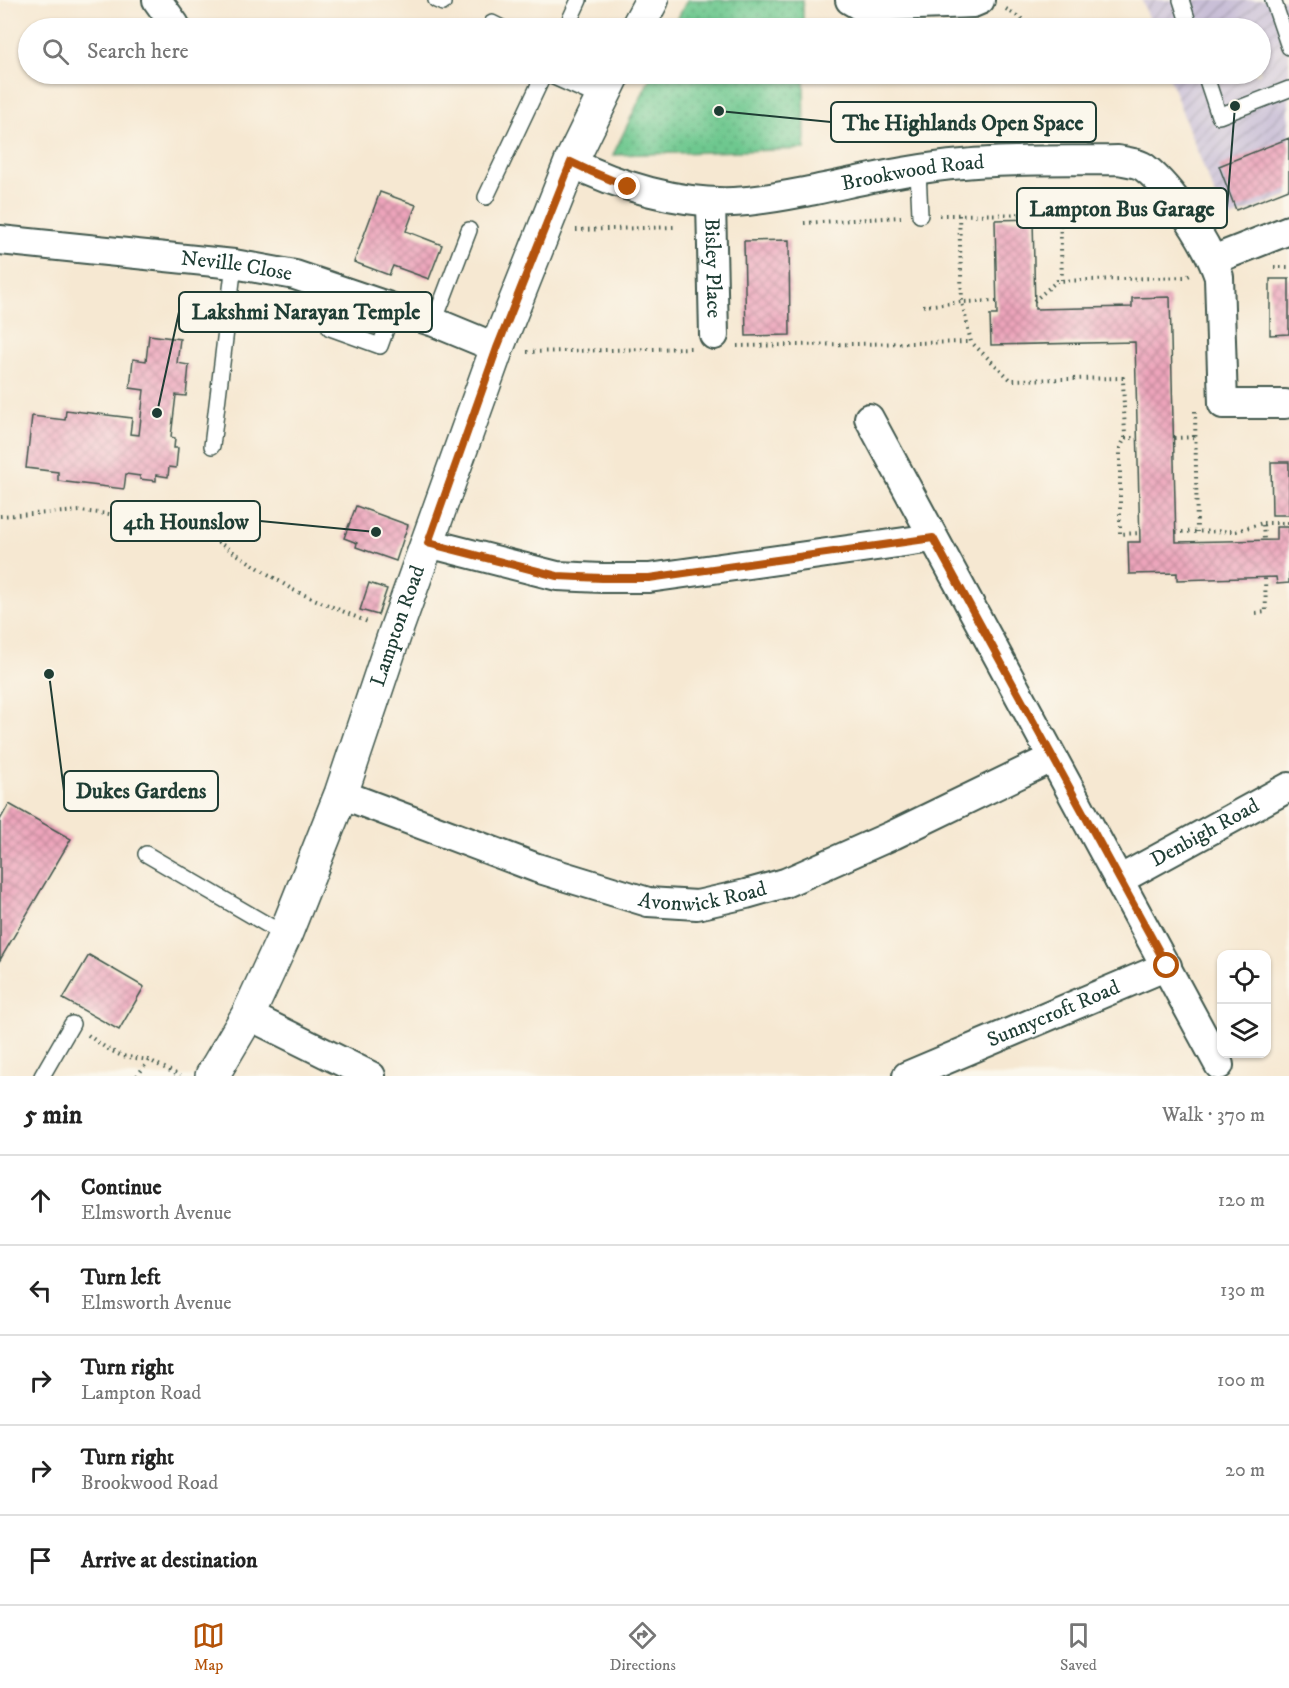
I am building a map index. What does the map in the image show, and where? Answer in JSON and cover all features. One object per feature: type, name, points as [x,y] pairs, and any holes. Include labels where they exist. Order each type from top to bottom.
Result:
[{"type":"main road","points":[[642,18],[652,0]]},
{"type":"main road","name":"Lampton Road","points":[[212,1076],[248,1015],[285,935],[341,794],[395,633],[497,348],[571,162],[608,86]]},
{"type":"street","points":[[157,0],[170,18]]},
{"type":"street","points":[[850,0],[862,7],[990,3]]},
{"type":"street","name":"Brookwood Road","points":[[571,162],[628,187],[711,214],[734,202],[775,198],[886,176],[963,164],[1118,160],[1143,166],[1173,196],[1213,260],[1219,277],[1222,404],[1285,404]]},
{"type":"street","name":"Bisley Place","points":[[711,214],[714,335]]},
{"type":"street","points":[[1213,260],[1289,230]]},
{"type":"street","name":"Neville Close","points":[[0,240],[234,264],[295,274],[394,307],[497,348]]},
{"type":"street","points":[[869,418],[1219,1065]]},
{"type":"street","points":[[428,543],[557,576],[649,578],[933,538]]},
{"type":"street","name":"Avonwick Road","points":[[341,794],[537,868],[648,902],[697,905],[785,883],[892,835],[1052,758]]},
{"type":"street","name":"Denbigh Road","points":[[1119,880],[1289,788]]},
{"type":"street","name":"Sunnycroft Road","points":[[907,1076],[1167,966]]},
{"type":"street","points":[[248,1015],[371,1076]]},
{"type":"lane","points":[[571,18],[579,0]]},
{"type":"lane","points":[[1181,0],[1187,18]]},
{"type":"lane","points":[[1273,0],[1289,47]]},
{"type":"lane","points":[[486,197],[540,84]]},
{"type":"lane","points":[[1208,84],[1219,116],[1289,89]]},
{"type":"lane","points":[[918,171],[920,215]]},
{"type":"lane","points":[[434,322],[469,230]]},
{"type":"lane","points":[[212,446],[234,264]]},
{"type":"lane","points":[[342,290],[330,328],[380,346],[394,307]]},
{"type":"lane","points":[[146,854],[285,935]]},
{"type":"lane","points":[[42,1076],[72,1024]]},
{"type":"path","points":[[990,3],[1018,18]]},
{"type":"path","points":[[543,231],[711,214]]},
{"type":"path","points":[[803,223],[920,215],[1060,214],[1062,280]]},
{"type":"path","points":[[959,215],[963,302],[971,342],[1011,380],[1124,378],[1125,438],[1120,448],[1120,534],[1140,533]]},
{"type":"path","points":[[1034,301],[1057,281],[1186,277],[1213,260]]},
{"type":"path","points":[[922,306],[997,301]]},
{"type":"path","points":[[1174,438],[1196,437]]},
{"type":"path","points":[[1125,438],[1137,438]]},
{"type":"path","points":[[0,516],[31,516],[80,511],[109,514],[207,535],[293,590],[395,633]]},
{"type":"path","points":[[1263,523],[1264,540]]},
{"type":"path","points":[[1176,532],[1236,531],[1263,523],[1289,523]]},
{"type":"path","points":[[1256,613],[1266,612],[1265,578]]},
{"type":"path","points":[[72,1024],[106,1048],[122,1056],[149,1060],[180,1076]]},
{"type":"path","points":[[137,1076],[149,1060]]},
{"type":"shaded area","points":[[1142,0],[1289,0],[1289,195],[1225,220],[1172,84],[1271,84],[1271,18],[1148,18]]},
{"type":"green space","points":[[687,0],[803,0],[803,18],[678,18]]},
{"type":"green space","points":[[647,84],[804,84],[805,149],[613,155]]},
{"type":"building","points":[[1289,138],[1289,189],[1236,210],[1219,166]]},
{"type":"building","points":[[380,192],[416,205],[406,231],[442,245],[429,279],[393,266],[389,275],[354,262]]},
{"type":"building","points":[[1033,219],[1035,309],[1132,307],[1132,298],[1170,297],[1176,542],[1276,540],[1276,527],[1289,527],[1289,583],[1277,584],[1276,577],[1177,580],[1177,573],[1129,574],[1128,542],[1140,542],[1135,342],[991,345],[990,315],[997,315],[995,220]]},
{"type":"building","points":[[789,240],[790,335],[746,336],[744,241]]},
{"type":"building","points":[[1270,279],[1289,279],[1289,334],[1270,335]]},
{"type":"building","points":[[149,335],[180,339],[177,363],[189,365],[186,396],[176,395],[171,437],[175,438],[174,448],[178,448],[176,468],[169,467],[168,477],[156,475],[156,481],[126,474],[124,489],[58,481],[58,472],[26,468],[32,416],[65,420],[66,410],[132,418],[130,434],[139,435],[144,390],[130,388],[133,359],[146,361]]},
{"type":"building","points":[[1271,462],[1289,462],[1289,515],[1272,515]]},
{"type":"building","points":[[356,506],[408,525],[396,561],[356,547],[357,543],[344,538]]},
{"type":"building","points":[[369,583],[387,589],[378,615],[360,610]]},
{"type":"building","points":[[9,804],[71,839],[0,960],[0,820]]},
{"type":"building","points":[[89,955],[144,987],[119,1030],[63,999]]},
{"type":"place","name":"Lampton Bus Garage","points":[[1235,106]]},
{"type":"place","name":"The Highlands Open Space","points":[[719,111]]},
{"type":"place","name":"Lakshmi Narayan Temple","points":[[157,413]]},
{"type":"place","name":"4th Hounslow","points":[[376,532]]},
{"type":"place","name":"Dukes Gardens","points":[[49,674]]},
{"type":"route","points":[[628,187],[571,162],[497,348],[428,543],[557,576],[649,578],[692,570],[933,538],[1167,966]]}]
